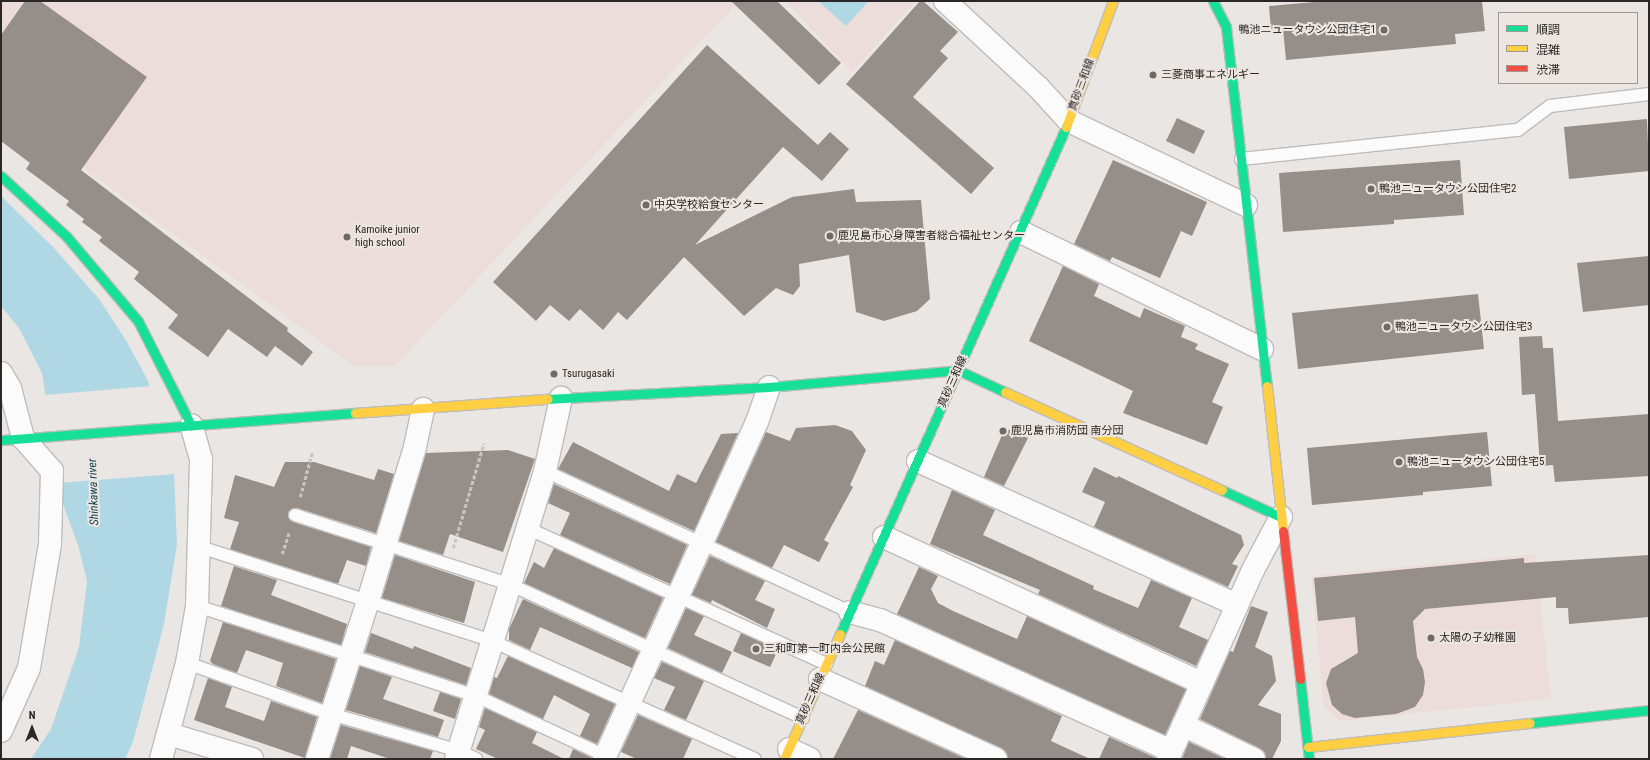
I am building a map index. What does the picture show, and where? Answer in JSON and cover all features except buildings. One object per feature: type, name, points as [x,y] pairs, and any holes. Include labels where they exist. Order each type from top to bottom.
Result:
[{"type":"street","points":[[945,1],[1038,87],[1069,121],[1246,205]]},
{"type":"street","name":"真砂三和線","points":[[787,754],[1021,232],[1069,121],[1113,1]]},
{"type":"street","points":[[1213,1],[1226,27],[1309,759]]},
{"type":"street","points":[[1,176],[67,237],[121,298],[138,321],[182,426],[201,459],[200,547],[197,606],[187,663],[161,759]]},
{"type":"street","points":[[1021,232],[1262,349]]},
{"type":"street","points":[[1,440],[561,398],[769,387],[958,370],[1281,517]]},
{"type":"street","points":[[1,373],[10,388],[23,438],[52,471],[50,544],[29,668],[1,731]]},
{"type":"street","points":[[608,758],[631,701],[757,422],[769,387]]},
{"type":"street","points":[[464,756],[476,696],[509,584],[545,471],[561,398]]},
{"type":"street","points":[[317,759],[386,544],[415,447],[423,409]]},
{"type":"street","points":[[918,461],[1237,605]]},
{"type":"street","points":[[850,612],[880,620],[1170,755],[1237,605],[1281,517]]},
{"type":"street","points":[[884,537],[1202,682]]},
{"type":"street","points":[[824,672],[996,759]]},
{"type":"street","points":[[1308,747],[1649,710]]},
{"type":"street","points":[[1183,725],[1254,759]]},
{"type":"street","points":[[169,734],[252,759]]},
{"type":"street","points":[[787,754],[810,759]]},
{"type":"lane","points":[[1241,159],[1518,130],[1550,106],[1649,94]]},
{"type":"lane","points":[[545,471],[850,612]]},
{"type":"lane","points":[[295,515],[509,584],[803,718]]},
{"type":"lane","points":[[527,528],[678,597],[824,672]]},
{"type":"lane","points":[[200,547],[492,641],[631,701],[755,759]]},
{"type":"lane","points":[[197,606],[476,696],[608,758]]},
{"type":"lane","points":[[187,663],[332,714],[464,756]]},
{"type":"path","points":[[448,564],[484,443]]},
{"type":"shaded area","name":"Kamoike junior high school","points":[[1,1],[739,1],[395,366],[355,367],[1,108]]},
{"type":"shaded area","points":[[785,1],[916,1],[852,72]]},
{"type":"shaded area","name":"太陽の子幼稚園","points":[[1535,554],[1551,699],[1340,721],[1324,707],[1311,576]]},
{"type":"water","points":[[818,1],[869,1],[846,26]]},
{"type":"water","name":"Shinkawa river","points":[[1,196],[53,247],[99,299],[127,342],[148,381],[174,473],[177,544],[164,624],[133,742],[125,759],[31,759],[51,729],[79,647],[87,581],[78,545],[63,504],[42,373],[19,328],[1,306]]},
{"type":"pier","points":[[151,386],[176,474],[58,483],[45,395]]},
{"type":"traffic: fast","points":[[1213,1],[1226,27],[1267,386]]},
{"type":"traffic: fast","points":[[840,634],[1066,127]]},
{"type":"traffic: fast","points":[[1,176],[67,237],[138,321],[191,425]]},
{"type":"traffic: fast","points":[[547,399],[769,387],[958,370],[1005,392]]},
{"type":"traffic: fast","points":[[1,440],[355,413]]},
{"type":"traffic: fast","points":[[1222,490],[1281,517]]},
{"type":"traffic: fast","points":[[1300,679],[1309,759]]},
{"type":"traffic: fast","points":[[1530,723],[1649,710]]},
{"type":"traffic: slow","points":[[1066,127],[1113,1]]},
{"type":"traffic: slow","points":[[1267,386],[1283,531]]},
{"type":"traffic: slow","points":[[1005,392],[1222,490]]},
{"type":"traffic: slow","points":[[355,413],[547,399]]},
{"type":"traffic: slow","points":[[784,759],[840,634]]},
{"type":"traffic: slow","points":[[1308,747],[1530,723]]},
{"type":"traffic: jam","points":[[1283,531],[1300,679]]},
{"type":"place","name":"鴨池ニュータウン公団住宅1","points":[[1384,30]]},
{"type":"place","name":"三菱商事エネルギー","points":[[1153,75]]},
{"type":"place","name":"鴨池ニュータウン公団住宅2","points":[[1371,189]]},
{"type":"place","name":"中央学校給食センター","points":[[646,205]]},
{"type":"place","name":"鹿児島市心身障害者総合福祉センター","points":[[830,236]]},
{"type":"place","name":"Kamoike junior high school","points":[[347,237]]},
{"type":"place","name":"鴨池ニュータウン公団住宅3","points":[[1387,327]]},
{"type":"place","name":"Tsurugasaki","points":[[554,374]]},
{"type":"place","name":"鹿児島市消防団 南分団","points":[[1003,431]]},
{"type":"place","name":"鴨池ニュータウン公団住宅5","points":[[1399,462]]},
{"type":"place","name":"太陽の子幼稚園","points":[[1431,638]]},
{"type":"place","name":"三和町第一町内会公民館","points":[[756,649]]}]
